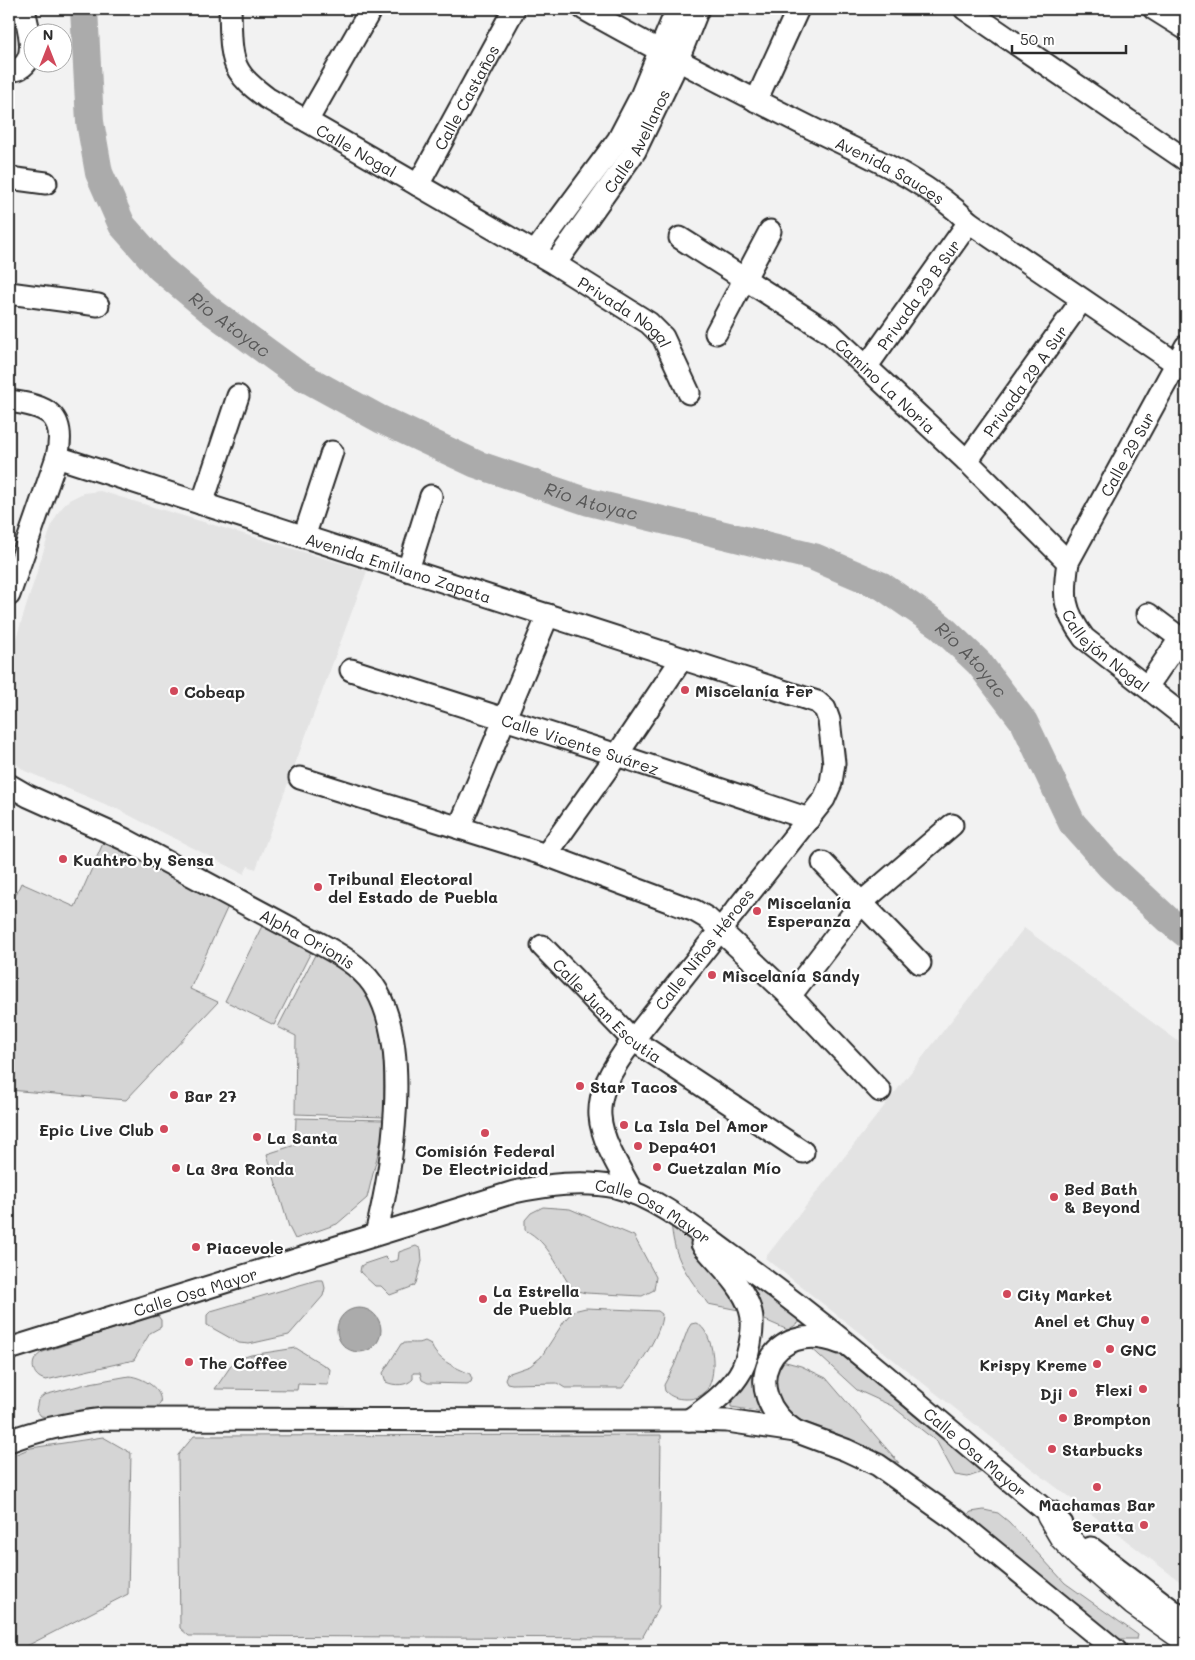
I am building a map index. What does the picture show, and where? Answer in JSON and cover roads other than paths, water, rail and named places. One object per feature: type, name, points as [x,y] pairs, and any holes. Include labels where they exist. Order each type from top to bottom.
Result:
[{"type":"main road","points":[[1051,1515],[1071,1546],[1135,1602],[1186,1638]]},
{"type":"street","points":[[9,71],[20,68],[29,58],[31,45],[24,9]]},
{"type":"street","name":"Calle Nogal","points":[[230,9],[233,51],[238,70],[250,84],[268,98],[307,121],[535,252]]},
{"type":"street","points":[[307,121],[371,9]]},
{"type":"street","name":"Calle Castaños","points":[[418,185],[514,9]]},
{"type":"street","name":"Avenida Sauces","points":[[584,9],[668,56],[905,176],[951,205],[969,222],[1082,300],[1183,360]]},
{"type":"street","name":"Calle Avellanos","points":[[555,264],[635,151],[656,111],[677,9]]},
{"type":"street","name":"Calle Avellanos","points":[[535,252],[618,140],[641,96],[698,9]]},
{"type":"street","points":[[756,101],[798,9]]},
{"type":"street","points":[[1154,9],[1186,29]]},
{"type":"street","points":[[968,10],[1186,160]]},
{"type":"street","points":[[9,178],[46,182]]},
{"type":"street","name":"Privada 29 B Sur","points":[[866,366],[969,222]]},
{"type":"street","points":[[716,333],[770,231]]},
{"type":"street","name":"Camino La Noria","points":[[680,238],[830,333],[967,461],[1068,562]]},
{"type":"street","name":"Privada Nogal","points":[[535,252],[649,323],[663,336],[690,393]]},
{"type":"street","points":[[9,293],[98,305]]},
{"type":"street","name":"Privada 29 A Sur","points":[[967,461],[1082,300]]},
{"type":"street","name":"Calle 29 Sur","points":[[1068,562],[1183,360]]},
{"type":"street","points":[[202,504],[238,396]]},
{"type":"street","points":[[9,401],[43,408],[55,418],[60,431],[57,457],[16,553],[9,595]]},
{"type":"street","points":[[304,537],[332,452]]},
{"type":"street","name":"Avenida Emiliano Zapata","points":[[57,457],[548,615],[681,660],[817,702],[825,709]]},
{"type":"street","points":[[408,570],[431,496]]},
{"type":"street","name":"Callejón Nogal","points":[[1068,562],[1064,587],[1066,607],[1073,624],[1084,638],[1149,684],[1186,718]]},
{"type":"street","points":[[1148,614],[1176,635],[1177,640],[1176,646],[1149,684]]},
{"type":"street","points":[[459,828],[548,615]]},
{"type":"street","points":[[546,855],[681,660]]},
{"type":"street","name":"Calle Vicente Suárez","points":[[351,670],[809,819]]},
{"type":"street","name":"Calle Niños Héroes","points":[[633,1193],[606,1141],[600,1125],[599,1111],[608,1078],[633,1040],[824,799],[831,782],[834,764],[829,720],[825,709]]},
{"type":"street","points":[[300,778],[546,855],[695,911],[707,918],[790,996],[880,1091]]},
{"type":"street","name":"Alpha Orionis","points":[[9,785],[28,796],[133,844],[326,947],[349,960],[366,976],[377,991],[384,1008],[390,1026],[395,1054],[392,1145],[376,1234]]},
{"type":"street","points":[[790,996],[862,902],[952,825]]},
{"type":"street","points":[[822,864],[862,902],[920,963]]},
{"type":"street","name":"Calle Juan Escutia","points":[[542,946],[633,1040],[803,1152]]},
{"type":"street","name":"Calle Osa Mayor","points":[[9,1349],[514,1192],[543,1186],[589,1184],[615,1187],[633,1193],[684,1221],[745,1265],[850,1346],[1051,1515],[1186,1621]]},
{"type":"street","points":[[684,1221],[742,1293],[751,1310],[753,1330],[738,1376],[712,1403],[689,1420]]},
{"type":"street","points":[[795,1431],[778,1417],[768,1400],[765,1382],[766,1370],[771,1358],[779,1349],[792,1340],[805,1336],[821,1337],[850,1346]]},
{"type":"street","points":[[9,1441],[32,1432],[67,1424],[104,1419],[689,1420],[727,1422],[795,1431],[846,1450],[878,1466],[903,1482],[957,1521],[1116,1651]]},
{"type":"waterway","name":"Río Atoyac","points":[[84,9],[90,122],[99,173],[122,225],[160,268],[210,310],[296,373],[380,419],[476,464],[589,502],[814,557],[882,586],[940,626],[979,663],[1024,722],[1072,823],[1110,866],[1186,934]]},
{"type":"place","name":"Miscelanía Fer","points":[[685,690]]},
{"type":"place","name":"Cobeap","points":[[174,691]]},
{"type":"place","name":"Kuahtro by Sensa","points":[[63,859]]},
{"type":"place","name":"Tribunal Electoral del Estado de Puebla","points":[[318,887]]},
{"type":"place","name":"Miscelanía Esperanza","points":[[757,911]]},
{"type":"place","name":"Miscelanía Sandy","points":[[712,975]]},
{"type":"place","name":"Star Tacos","points":[[580,1086]]},
{"type":"place","name":"Bar 27","points":[[174,1095]]},
{"type":"place","name":"La Isla Del Amor","points":[[624,1125]]},
{"type":"place","name":"Epic Live Club","points":[[164,1129]]},
{"type":"place","name":"Comisión Federal De Electricidad","points":[[485,1133]]},
{"type":"place","name":"La Santa","points":[[257,1137]]},
{"type":"place","name":"Depa401","points":[[638,1146]]},
{"type":"place","name":"Cuetzalan Mío","points":[[657,1167]]},
{"type":"place","name":"La 3ra Ronda","points":[[176,1168]]},
{"type":"place","name":"Bed Bath & Beyond","points":[[1054,1197]]},
{"type":"place","name":"Piacevole","points":[[196,1247]]},
{"type":"place","name":"City Market","points":[[1007,1294]]},
{"type":"place","name":"La Estrella de Puebla","points":[[483,1299]]},
{"type":"place","name":"Anel et Chuy","points":[[1145,1320]]},
{"type":"place","name":"GNC","points":[[1110,1349]]},
{"type":"place","name":"The Coffee","points":[[189,1362]]},
{"type":"place","name":"Krispy Kreme","points":[[1097,1364]]},
{"type":"place","name":"Flexi","points":[[1143,1389]]},
{"type":"place","name":"Dji","points":[[1073,1393]]},
{"type":"place","name":"Brompton","points":[[1063,1418]]},
{"type":"place","name":"Starbucks","points":[[1052,1449]]},
{"type":"place","name":"Machamas Bar","points":[[1097,1487]]},
{"type":"place","name":"Seratta","points":[[1144,1525]]}]
